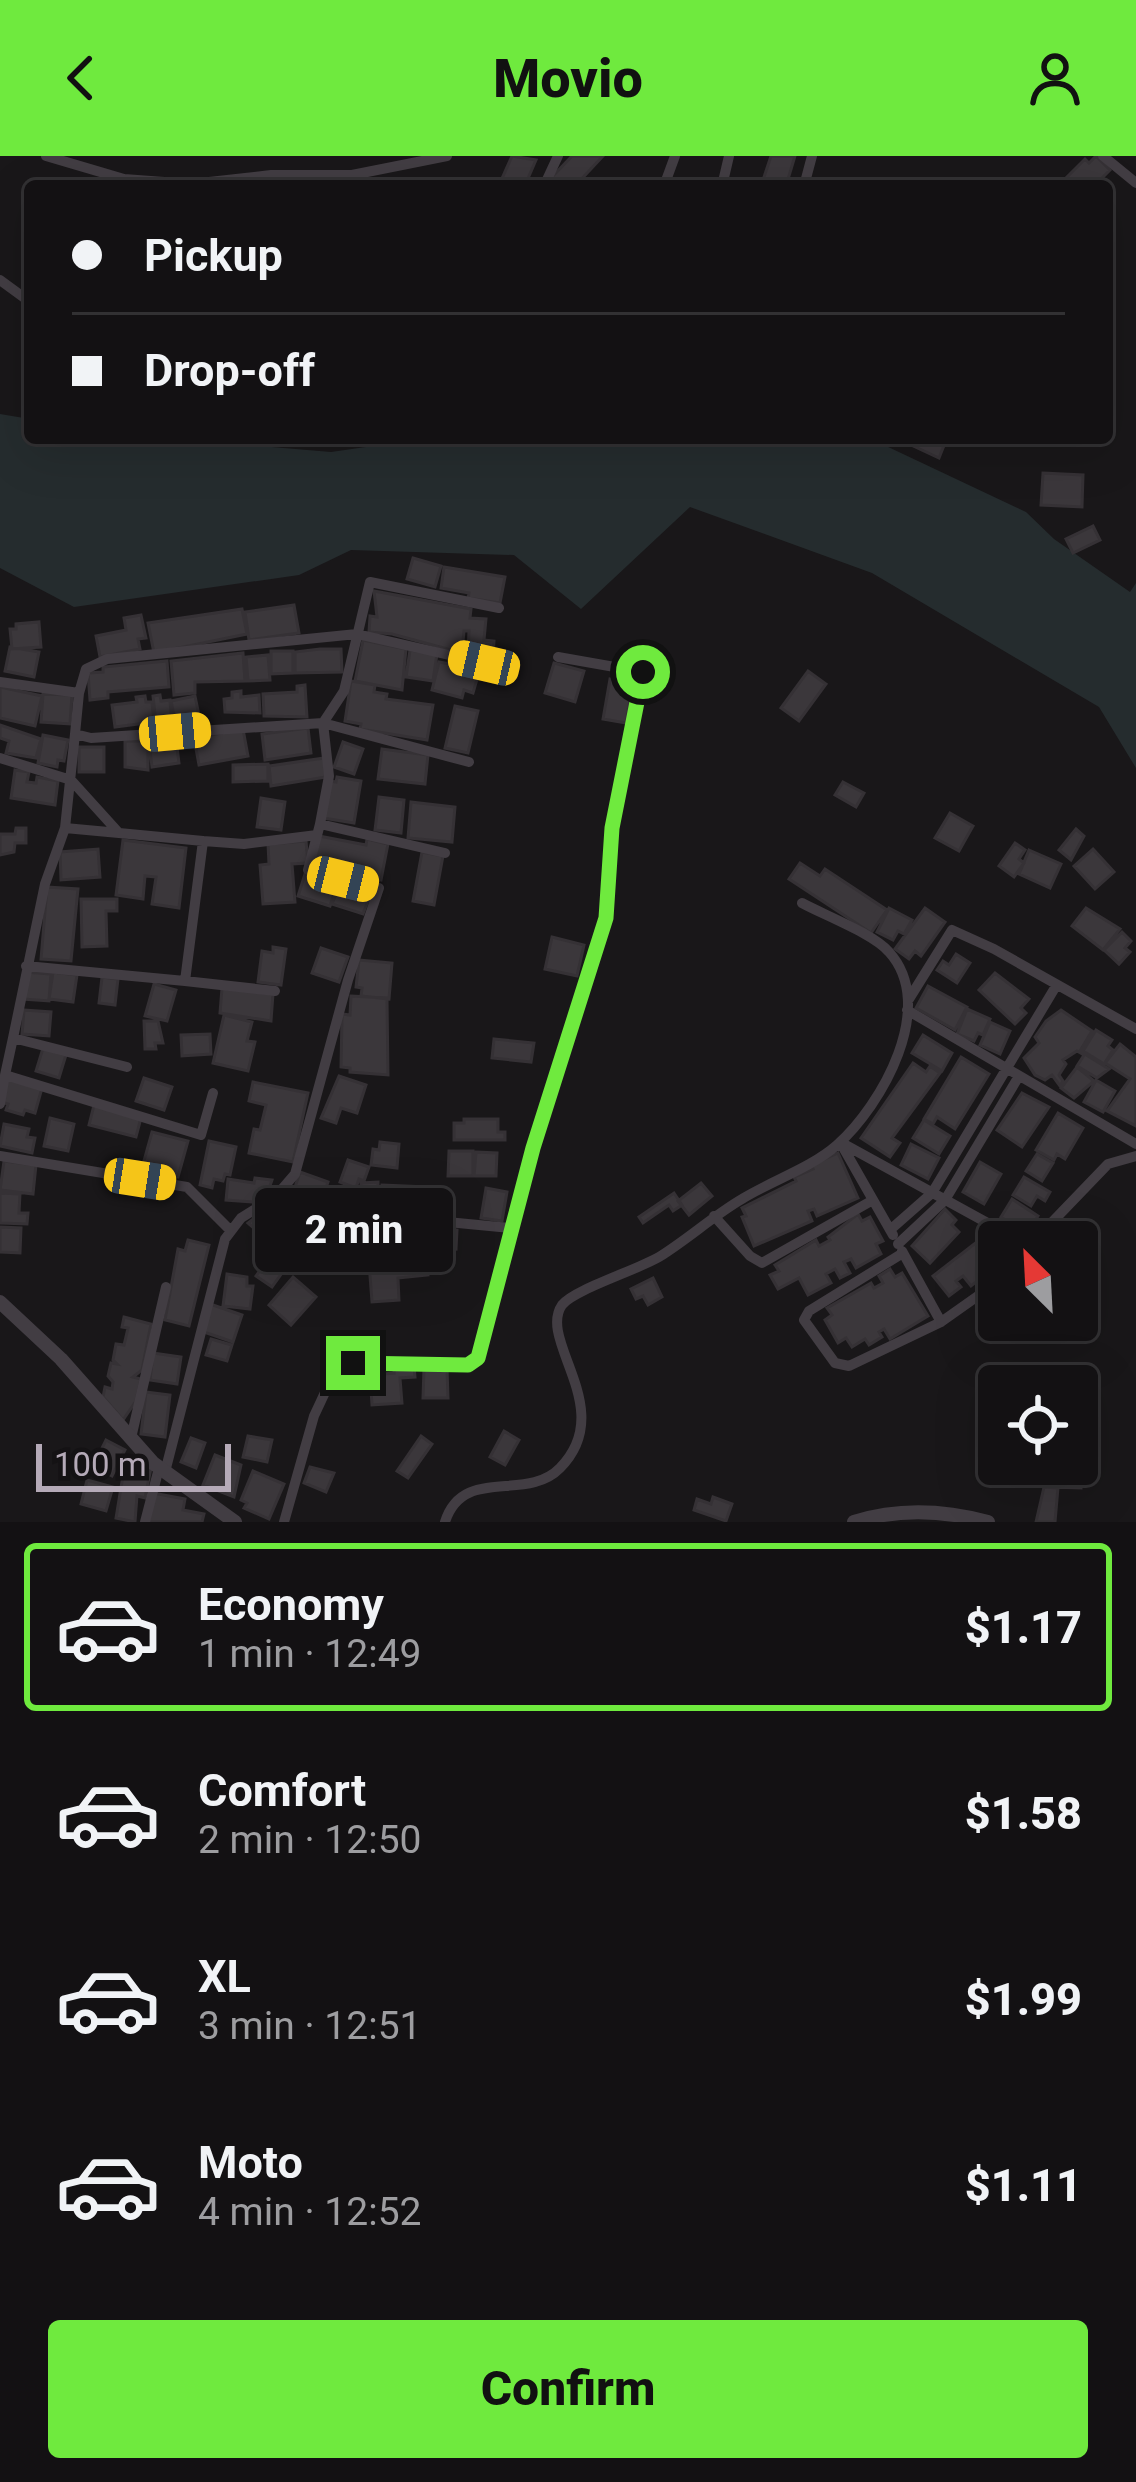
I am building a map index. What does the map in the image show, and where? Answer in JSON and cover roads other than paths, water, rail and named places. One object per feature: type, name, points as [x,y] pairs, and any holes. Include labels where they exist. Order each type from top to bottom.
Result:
[{"type":"street","points":[[46,156],[137,180]]},
{"type":"street","points":[[227,180],[352,175],[446,156]]},
{"type":"street","points":[[1102,156],[1136,183]]},
{"type":"street","points":[[145,1522],[217,1261],[241,1218],[276,1196],[295,1174],[348,980],[379,888],[308,870],[328,776],[322,722],[344,691],[370,582],[499,608]]},
{"type":"street","points":[[0,1104],[45,884],[65,828],[79,693],[86,669],[107,659],[358,634],[484,663]]},
{"type":"street","points":[[284,1522],[314,1417],[335,1371],[353,1363],[475,1362],[606,918],[612,828],[643,672],[558,657]]},
{"type":"street","points":[[0,682],[79,693]]},
{"type":"street","points":[[75,734],[91,738],[322,722],[469,762]]},
{"type":"street","points":[[0,758],[70,780],[119,833]]},
{"type":"street","points":[[65,828],[244,844],[319,829],[445,854]]},
{"type":"street","points":[[185,981],[202,841]]},
{"type":"street","points":[[445,1522],[450,1506],[464,1495],[539,1482],[557,1471],[574,1446],[580,1434],[580,1392],[558,1328],[559,1311],[567,1300],[659,1257],[714,1216],[840,1142],[886,1082],[909,1024],[899,968],[888,949],[802,903]]},
{"type":"street","points":[[908,1005],[952,930],[1136,1029]]},
{"type":"street","points":[[26,966],[275,991]]},
{"type":"street","points":[[890,1230],[932,1192],[1056,986]]},
{"type":"street","points":[[908,1005],[1136,1144]]},
{"type":"street","points":[[13,1038],[127,1067]]},
{"type":"street","points":[[5,1075],[201,1136],[213,1093]]},
{"type":"street","points":[[978,1296],[941,1322],[849,1366],[835,1364],[804,1320],[809,1311],[901,1249],[945,1200],[1019,1076]]},
{"type":"street","points":[[840,1142],[984,1221]]},
{"type":"street","points":[[840,1142],[941,1322]]},
{"type":"street","points":[[0,1156],[187,1187],[231,1231]]},
{"type":"street","points":[[1054,1221],[1108,1165],[1136,1156]]},
{"type":"street","points":[[276,1196],[343,1212],[511,1228]]},
{"type":"street","points":[[714,1216],[762,1263],[873,1200]]},
{"type":"street","points":[[131,1438],[166,1287]]},
{"type":"street","points":[[0,1302],[61,1359],[162,1470],[236,1522]]},
{"type":"street","points":[[854,1522],[899,1513],[940,1512],[988,1522]]}]
